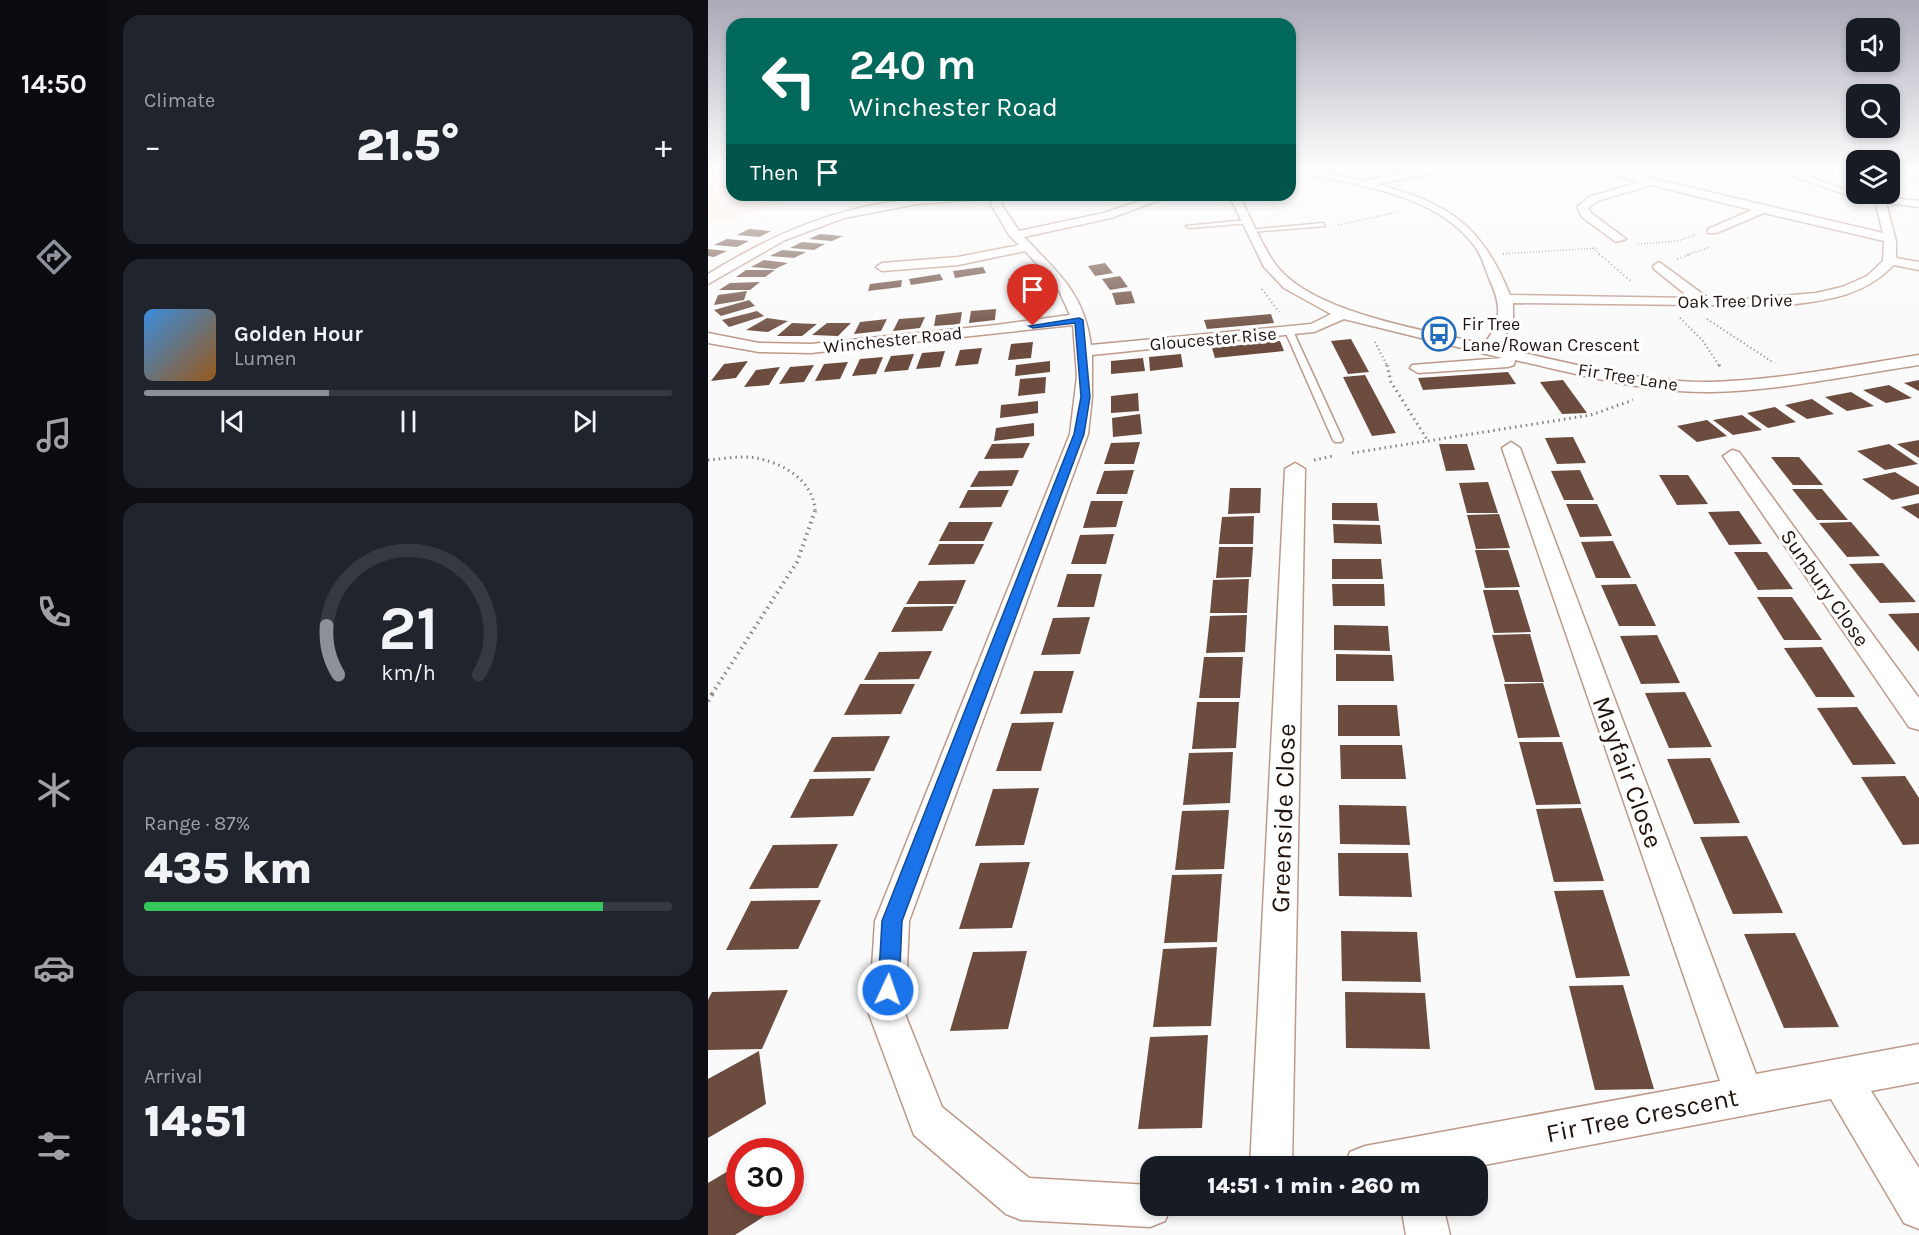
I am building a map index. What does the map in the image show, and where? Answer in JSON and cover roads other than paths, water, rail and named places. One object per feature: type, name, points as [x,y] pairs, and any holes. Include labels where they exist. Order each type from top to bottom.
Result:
[{"type":"street","points":[[708,280],[792,232],[811,226]]},
{"type":"street","points":[[1007,226],[1072,297],[1079,320],[1086,397],[1079,434],[892,921],[887,1014],[928,1121],[1021,1199],[1140,1205]]},
{"type":"street","points":[[1015,235],[1060,226]]},
{"type":"street","name":"Fir Tree Lane","points":[[1249,226],[1268,264],[1289,285],[1342,314],[1533,360],[1647,381],[1708,387],[1797,379],[1919,360]]},
{"type":"street","points":[[1461,226],[1479,244],[1507,299],[1509,315],[1505,329],[1488,350]]},
{"type":"street","points":[[1601,226],[1620,239]]},
{"type":"street","points":[[1712,231],[1725,226]]},
{"type":"street","points":[[1825,226],[1888,238]]},
{"type":"street","points":[[1885,226],[1892,250],[1890,260],[1919,266]]},
{"type":"street","points":[[882,267],[958,261],[1028,248]]},
{"type":"street","name":"Oak Tree Drive","points":[[1507,299],[1766,303],[1831,294],[1854,287],[1879,273],[1890,260]]},
{"type":"street","points":[[1659,266],[1704,302]]},
{"type":"street","name":"Gloucester Rise","points":[[1082,351],[1314,328],[1342,314]]},
{"type":"street","name":"Winchester Road","points":[[708,338],[724,343],[784,348],[828,348],[1079,320]]},
{"type":"street","points":[[1418,368],[1533,360]]},
{"type":"street","name":"Mayfair Close","points":[[1511,448],[1744,1096]]},
{"type":"street","name":"Sunbury Close","points":[[1732,456],[1919,720]]},
{"type":"street","name":"Greenside Close","points":[[1272,1156],[1295,468]]},
{"type":"street","name":"Fir Tree Crescent","points":[[1443,1156],[1919,1063]]},
{"type":"street","points":[[1840,1077],[1919,1208]]},
{"type":"street","points":[[1424,1216],[1428,1235]]},
{"type":"lane","points":[[1189,226],[1276,226]]},
{"type":"lane","points":[[1289,331],[1338,440]]},
{"type":"place","name":"Fir Tree Lane/Rowan Crescent","points":[[1439,334]]}]
